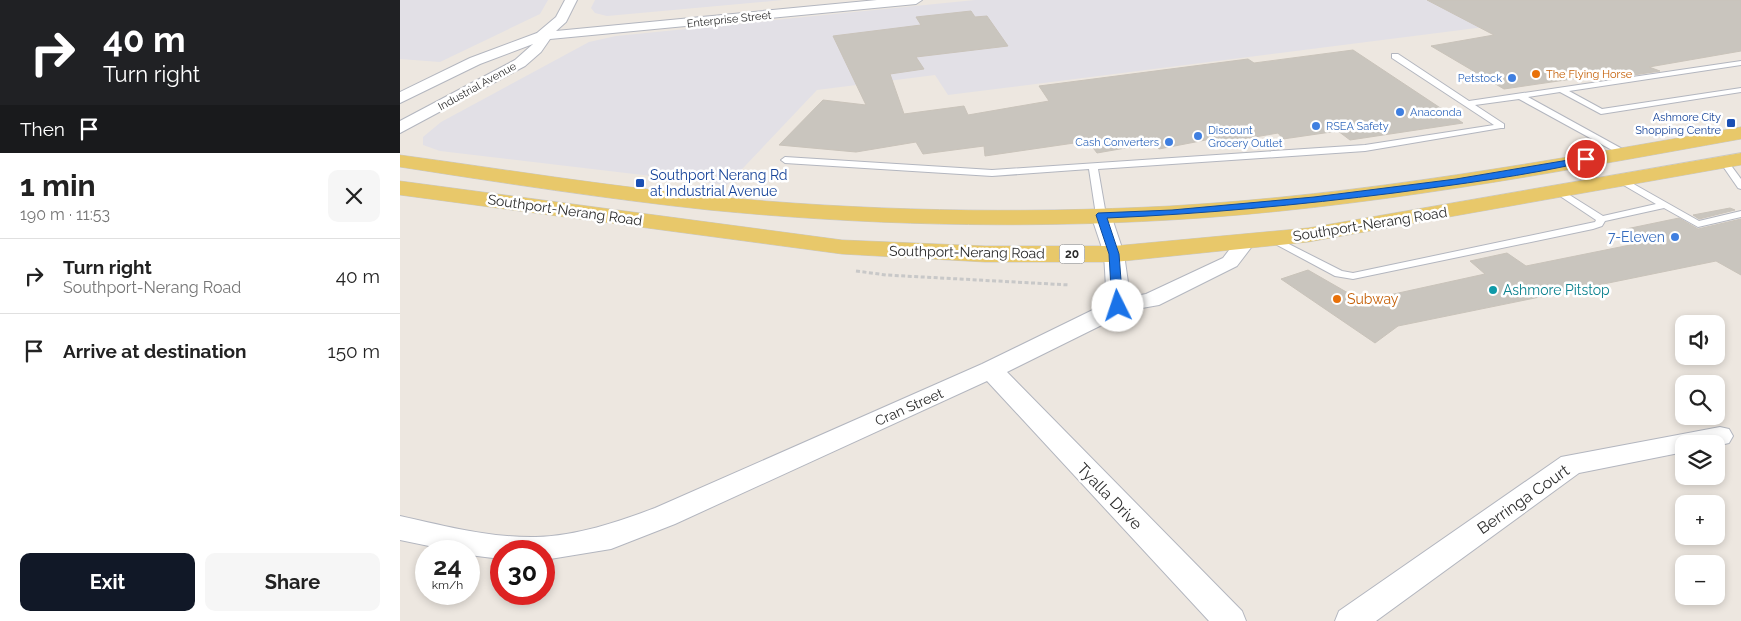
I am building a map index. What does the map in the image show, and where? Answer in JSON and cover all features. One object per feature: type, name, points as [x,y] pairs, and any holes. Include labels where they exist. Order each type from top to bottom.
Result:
[{"type":"main road","name":"Southport-Nerang Road","points":[[400,161],[583,188],[755,207],[893,215],[1101,215],[1192,211],[1365,194],[1456,182],[1741,133]]},
{"type":"main road","name":"Southport-Nerang Road","points":[[400,188],[834,246],[986,254],[1114,254],[1308,235],[1732,161]]},
{"type":"street","name":"Industrial Avenue","points":[[400,128],[520,63],[544,40],[571,0]]},
{"type":"street","name":"Enterprise Street","points":[[548,32],[839,0]]},
{"type":"street","name":"Enterprise Street","points":[[548,32],[916,0]]},
{"type":"street","name":"Industrial Avenue","points":[[400,98],[475,60],[548,32]]},
{"type":"street","points":[[1101,215],[1114,254],[1118,306],[1151,300],[1230,262],[1246,241]]},
{"type":"street","name":"Cran Street","points":[[400,528],[480,545],[537,549],[611,537],[674,512],[991,370],[1101,318],[1118,306]]},
{"type":"street","name":"Tyalla Drive","points":[[991,370],[1230,621]]},
{"type":"street","name":"Berringa Court","points":[[1351,621],[1571,464],[1675,444]]},
{"type":"lane","points":[[785,160],[992,173],[1365,148],[1501,126],[1395,56]]},
{"type":"lane","points":[[1467,104],[1741,63]]},
{"type":"lane","points":[[1561,90],[1601,112],[1741,90]]},
{"type":"lane","points":[[1520,96],[1623,153]]},
{"type":"lane","points":[[1732,161],[1741,186]]},
{"type":"lane","points":[[1093,166],[1101,215]]},
{"type":"lane","points":[[1623,181],[1698,224],[1741,214]]},
{"type":"lane","points":[[1560,192],[1601,219],[1665,205]]},
{"type":"lane","points":[[1271,239],[1339,274],[1353,276],[1593,226],[1599,224],[1601,219]]},
{"type":"shaded area","points":[[400,0],[548,0],[540,14],[440,62],[400,59]]},
{"type":"shaded area","points":[[595,0],[783,0],[607,16],[595,13],[591,8]]},
{"type":"shaded area","points":[[975,0],[1698,0],[948,95],[935,75],[817,90],[727,185],[440,151],[423,145],[423,137],[441,122],[589,42],[616,36]]},
{"type":"building","points":[[1427,0],[1741,0],[1741,51],[1649,67],[1660,71],[1620,77],[1613,73],[1504,89],[1431,46],[1494,35]]},
{"type":"building","points":[[971,11],[975,17],[987,16],[1008,46],[916,57],[924,69],[890,74],[904,114],[964,106],[968,115],[1049,101],[1039,86],[1248,59],[1254,63],[1353,50],[1463,123],[1350,140],[1338,131],[1283,139],[1278,133],[1220,143],[1216,138],[1159,149],[1154,143],[1097,153],[1088,141],[985,156],[984,146],[923,154],[916,142],[856,152],[779,145],[823,100],[866,105],[833,36],[921,25],[916,17]]},
{"type":"building","points":[[1730,208],[1735,210],[1699,219],[1693,215]]},
{"type":"building","name":"Ashmore Pitstop","points":[[1679,218],[1698,229],[1741,219],[1741,275],[1716,261],[1398,326],[1375,343],[1281,279],[1308,270],[1362,301],[1485,274],[1470,261],[1507,253],[1526,266],[1645,242],[1626,229]]},
{"type":"place","name":"The Flying Horse","points":[[1536,74]]},
{"type":"place","name":"Petstock","points":[[1512,78]]},
{"type":"place","name":"Anaconda","points":[[1400,112]]},
{"type":"place","name":"Ashmore City Shopping Centre","points":[[1731,123]]},
{"type":"place","name":"RSEA Safety","points":[[1316,126]]},
{"type":"place","name":"Discount Grocery Outlet","points":[[1198,136]]},
{"type":"place","name":"Cash Converters","points":[[1169,142]]},
{"type":"place","name":"Southport Nerang Rd at Industrial Avenue","points":[[640,183]]},
{"type":"place","name":"7-Eleven","points":[[1675,237]]},
{"type":"place","name":"Ashmore Pitstop","points":[[1493,290]]},
{"type":"place","name":"Subway","points":[[1337,299]]},
{"type":"route","points":[[1118,306],[1119,299],[1114,254],[1101,215],[1280,204],[1456,182],[1586,159]]}]
